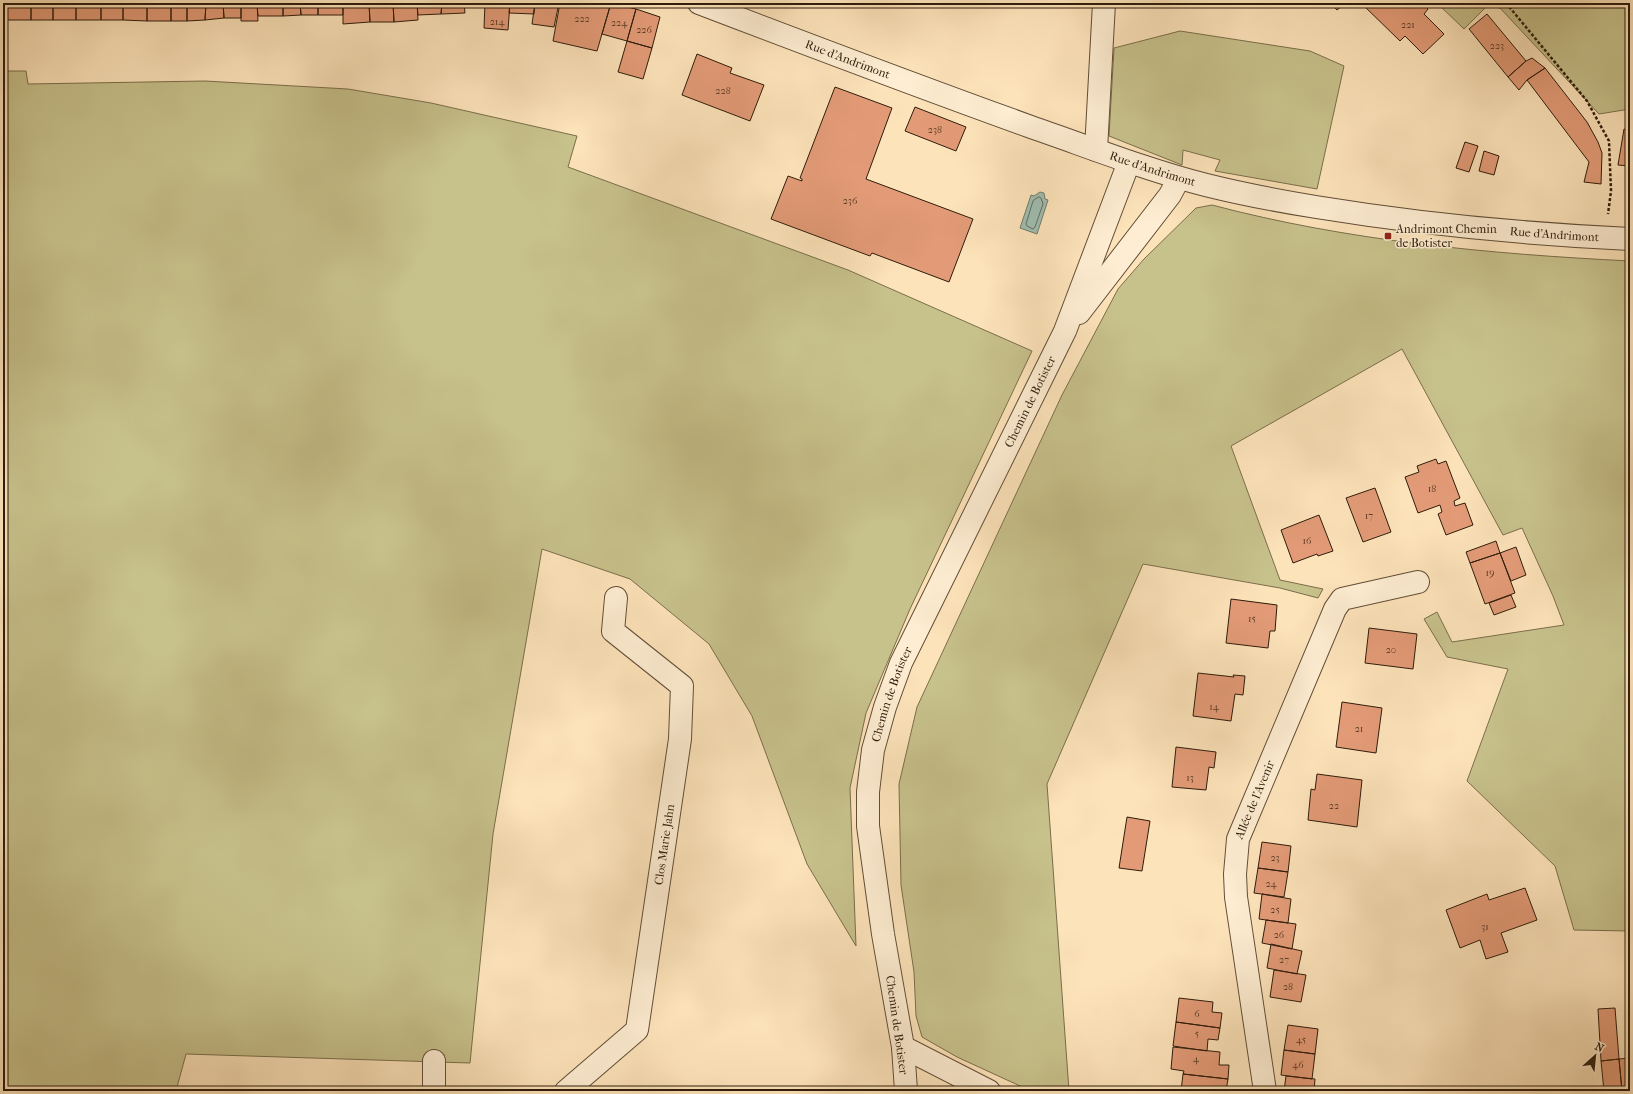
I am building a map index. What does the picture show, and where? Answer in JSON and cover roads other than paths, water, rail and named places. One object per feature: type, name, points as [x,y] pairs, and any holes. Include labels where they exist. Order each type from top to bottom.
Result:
[{"type":"street","name":"Rue d'Andrimont","points":[[699,3],[971,106],[1129,162],[1209,186],[1283,201],[1386,218],[1476,228],[1630,239]]},
{"type":"street","points":[[1096,150],[1104,3]]},
{"type":"street","name":"Chemin de Botister","points":[[906,1091],[903,1047],[883,934],[868,826],[868,792],[873,750],[885,707],[901,663],[1065,331],[1129,162]]},
{"type":"street","name":"Chemin de Botister","points":[[1065,331],[1170,195],[1179,178]]},
{"type":"street","name":"Allée de l'Avenir","points":[[1265,1091],[1236,897],[1235,874],[1238,839],[1335,609],[1342,599],[1418,582]]},
{"type":"street","name":"Clos Marie Jahn","points":[[566,1091],[637,1030],[680,739],[682,686],[613,631],[616,598]]},
{"type":"street","points":[[903,1047],[989,1091]]},
{"type":"street","points":[[434,1061],[434,1091]]},
{"type":"water","points":[[1040,192],[1044,193],[1045,199],[1048,200],[1037,234],[1020,228],[1031,195],[1034,196]]},
{"type":"place","name":"Andrimont Chemin de Botister","points":[[1388,236]]}]
